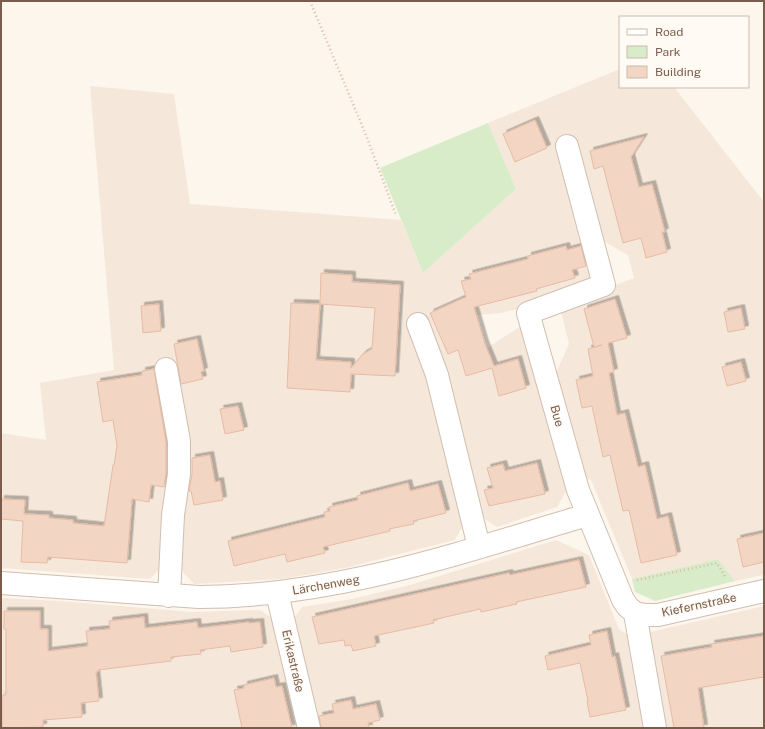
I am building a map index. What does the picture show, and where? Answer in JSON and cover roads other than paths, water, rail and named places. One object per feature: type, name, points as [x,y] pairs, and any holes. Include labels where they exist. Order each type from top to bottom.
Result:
[{"type":"street","name":"Bue","points":[[567,146],[604,285],[528,313],[570,464],[587,515],[625,603],[634,613],[655,728]]},
{"type":"street","points":[[418,324],[438,375],[479,548]]},
{"type":"street","points":[[166,369],[179,441],[179,474],[173,515],[169,596]]},
{"type":"street","name":"Lärchenweg","points":[[1,583],[169,596],[228,597],[277,593],[355,580],[479,548],[587,515]]},
{"type":"street","name":"Kiefernstraße","points":[[634,613],[658,615],[764,591]]},
{"type":"street","name":"Erikastraße","points":[[277,593],[309,728]]}]
